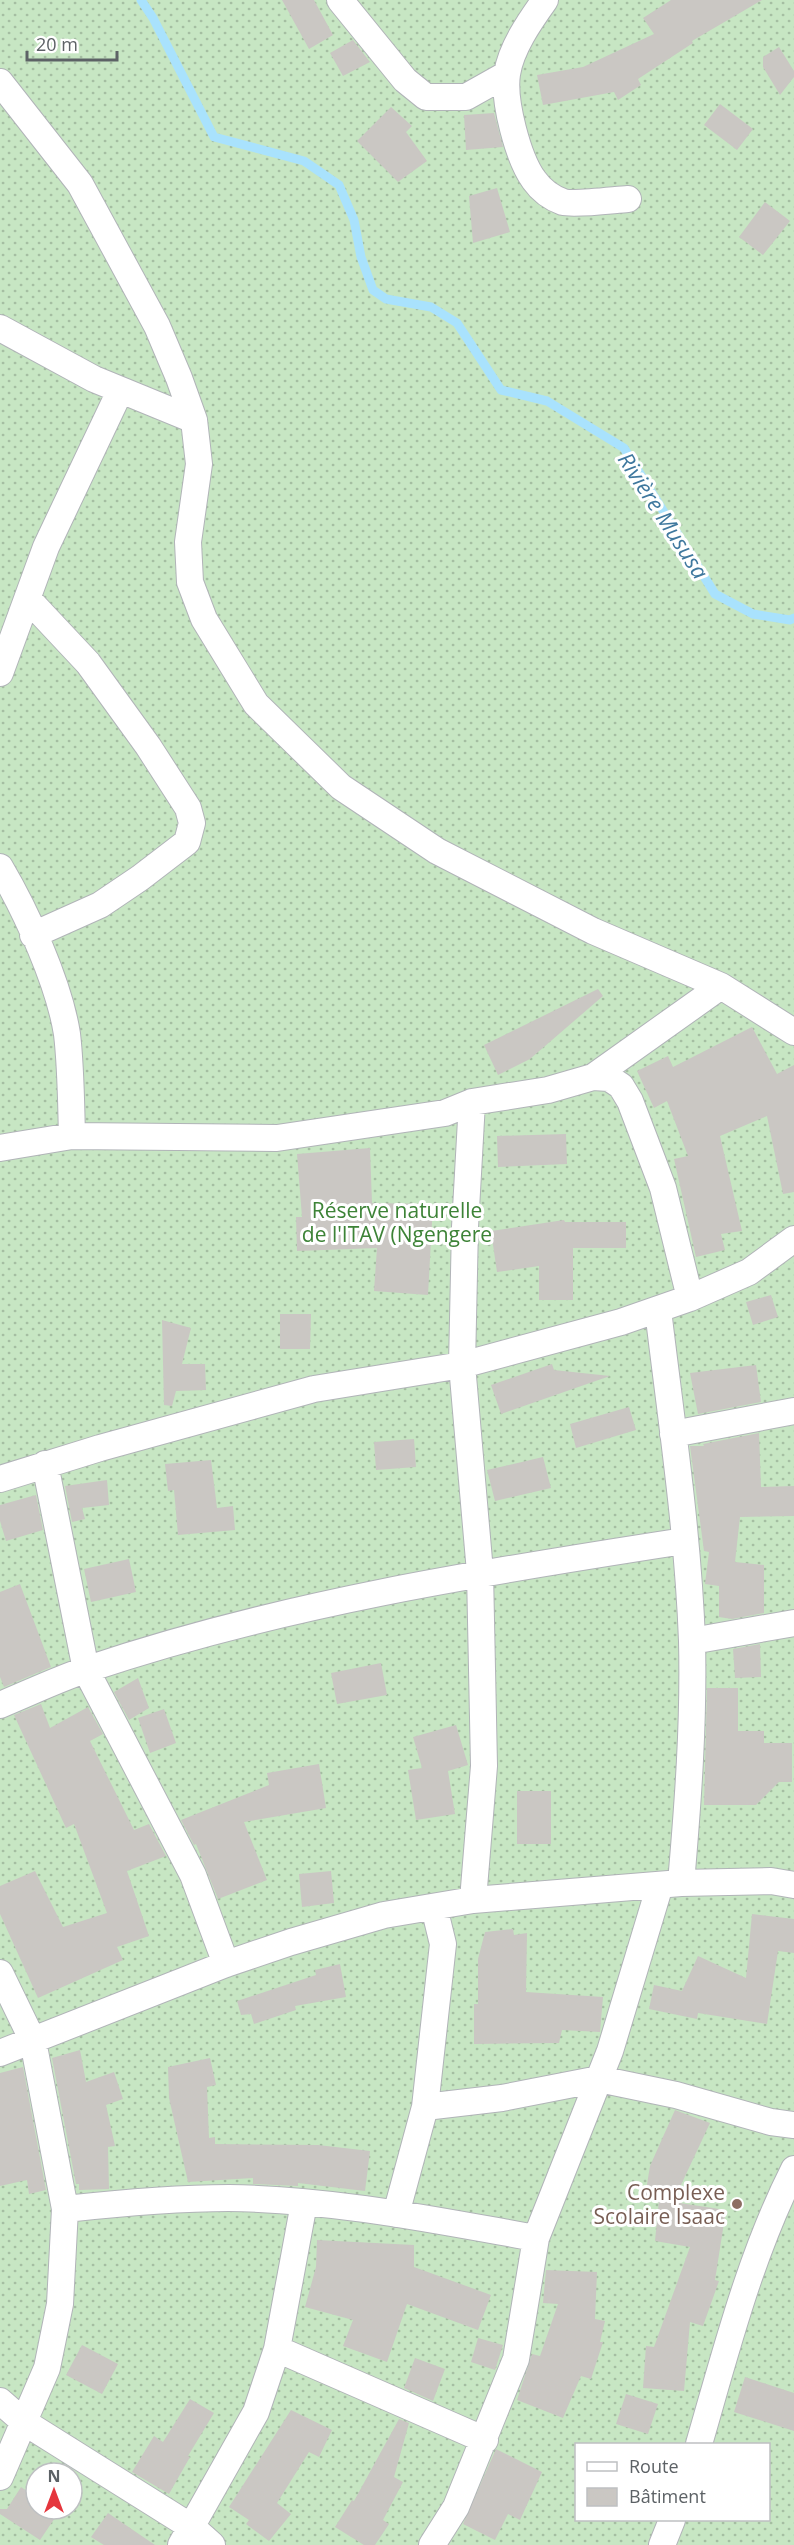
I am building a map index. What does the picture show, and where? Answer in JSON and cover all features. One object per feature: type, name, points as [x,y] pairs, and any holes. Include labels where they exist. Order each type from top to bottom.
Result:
[{"type":"street","points":[[340,0],[405,80],[426,97],[466,97],[507,74]]},
{"type":"street","points":[[545,0],[530,21],[507,74],[507,102],[515,137],[533,180],[548,195],[566,203],[628,199]]},
{"type":"street","points":[[0,82],[80,184],[157,326],[194,420],[199,464],[188,542],[190,582],[204,619],[256,705],[341,787],[437,851],[593,931],[722,986],[794,1032]]},
{"type":"street","points":[[0,328],[120,391],[194,420]]},
{"type":"street","points":[[0,673],[46,547],[120,391]]},
{"type":"street","points":[[28,599],[88,663],[183,799],[192,823],[187,842],[140,879],[100,905],[33,935]]},
{"type":"street","points":[[0,867],[18,898],[52,977],[66,1031],[71,1075],[72,1136]]},
{"type":"street","points":[[0,1148],[72,1136],[277,1138],[445,1113],[472,1102],[548,1090],[593,1077],[722,986]]},
{"type":"street","points":[[593,1077],[609,1078],[621,1086],[630,1101],[663,1188],[690,1298]]},
{"type":"street","points":[[472,1102],[465,1227],[462,1365],[480,1572],[484,1766],[473,1900]]},
{"type":"street","points":[[0,1479],[45,1464],[314,1389],[462,1365],[658,1310],[749,1272],[794,1239]]},
{"type":"street","points":[[432,2545],[456,2507],[516,2359],[536,2238],[610,2051],[671,1884],[691,1759],[692,1641],[684,1541],[658,1310]]},
{"type":"street","points":[[673,1434],[794,1411]]},
{"type":"street","points":[[45,1464],[86,1670],[193,1875],[226,1965]]},
{"type":"street","points":[[0,1705],[86,1670],[165,1645],[291,1613],[480,1572],[684,1541]]},
{"type":"street","points":[[692,1641],[794,1623]]},
{"type":"street","points":[[0,2053],[226,1965],[291,1942],[384,1915],[473,1900],[671,1884],[771,1881],[794,1885]]},
{"type":"street","points":[[396,2214],[425,2107],[443,1944],[434,1907]]},
{"type":"street","points":[[0,1973],[33,2041],[65,2209],[60,2304],[47,2368],[0,2477]]},
{"type":"street","points":[[425,2107],[502,2098],[599,2079],[676,2095],[771,2122],[794,2125]]},
{"type":"street","points":[[700,2443],[741,2300],[774,2209],[794,2169]]},
{"type":"street","points":[[65,2209],[161,2199],[231,2198],[304,2203],[396,2214],[536,2238]]},
{"type":"street","points":[[187,2537],[256,2412],[277,2349],[304,2203]]},
{"type":"street","points":[[277,2349],[485,2440]]},
{"type":"street","points":[[0,2402],[24,2422],[187,2537],[212,2545]]},
{"type":"street","points":[[662,2545],[672,2521]]},
{"type":"green space","name":"Réserve naturelle de l'ITAV (Ngengere","points":[[0,0],[794,0],[794,2545],[0,2545]]},
{"type":"building","points":[[282,0],[314,0],[333,35],[309,49]]},
{"type":"building","points":[[671,0],[762,0],[692,41],[693,43],[638,79],[641,85],[618,100],[614,92],[543,105],[537,75],[583,67],[654,34],[643,18]]},
{"type":"building","points":[[353,40],[370,62],[343,76],[330,53]]},
{"type":"building","points":[[779,47],[794,71],[794,77],[780,95],[763,67],[763,57]]},
{"type":"building","points":[[720,104],[753,129],[737,150],[704,125]]},
{"type":"building","points":[[391,107],[412,126],[406,132],[427,161],[398,182],[357,141]]},
{"type":"building","points":[[494,113],[503,147],[466,150],[464,115]]},
{"type":"building","points":[[497,188],[510,232],[473,243],[469,196]]},
{"type":"building","points":[[765,202],[790,221],[763,255],[739,237]]},
{"type":"building","points":[[598,989],[603,996],[530,1059],[498,1075],[484,1045]]},
{"type":"building","points":[[752,1027],[777,1074],[794,1065],[794,1192],[783,1194],[767,1116],[720,1136],[742,1231],[721,1234],[725,1250],[696,1257],[674,1159],[688,1156],[667,1101],[654,1108],[637,1071],[668,1056],[673,1067]]},
{"type":"building","points":[[566,1134],[567,1164],[498,1167],[497,1136]]},
{"type":"building","points":[[370,1148],[372,1203],[433,1204],[428,1295],[374,1291],[377,1248],[297,1251],[296,1217],[302,1217],[297,1154]]},
{"type":"building","points":[[564,1220],[565,1222],[626,1222],[626,1248],[573,1248],[573,1300],[539,1300],[539,1266],[497,1272],[491,1231]]},
{"type":"building","points":[[771,1295],[778,1317],[753,1325],[746,1302]]},
{"type":"building","points":[[280,1314],[311,1314],[310,1349],[280,1349]]},
{"type":"building","points":[[162,1320],[191,1328],[182,1364],[205,1364],[206,1390],[176,1391],[172,1406],[164,1405]]},
{"type":"building","points":[[552,1364],[554,1370],[610,1376],[501,1414],[491,1385]]},
{"type":"building","points":[[756,1365],[761,1402],[698,1414],[690,1373]]},
{"type":"building","points":[[629,1407],[636,1430],[576,1448],[570,1424]]},
{"type":"building","points":[[759,1433],[761,1487],[794,1486],[794,1516],[740,1517],[735,1562],[764,1565],[764,1613],[732,1619],[719,1617],[719,1586],[705,1584],[709,1552],[704,1551],[690,1446],[704,1446],[703,1444]]},
{"type":"building","points":[[414,1439],[416,1467],[376,1470],[374,1442]]},
{"type":"building","points":[[543,1457],[551,1488],[495,1501],[487,1470]]},
{"type":"building","points":[[211,1460],[217,1508],[233,1506],[235,1530],[178,1535],[174,1490],[168,1491],[165,1464]]},
{"type":"building","points":[[107,1480],[109,1505],[82,1508],[85,1519],[72,1522],[65,1486]]},
{"type":"building","points":[[36,1495],[43,1530],[6,1541],[0,1521],[0,1505]]},
{"type":"building","points":[[129,1559],[136,1592],[91,1602],[84,1569]]},
{"type":"building","points":[[20,1584],[51,1667],[4,1687],[0,1677],[0,1592]]},
{"type":"building","points":[[760,1644],[761,1677],[735,1678],[733,1649]]},
{"type":"building","points":[[381,1663],[387,1695],[337,1704],[331,1673]]},
{"type":"building","points":[[138,1678],[149,1708],[129,1720],[114,1692]]},
{"type":"building","points":[[707,1688],[738,1688],[738,1731],[764,1731],[764,1743],[792,1743],[792,1782],[779,1782],[756,1805],[704,1805]]},
{"type":"building","points":[[41,1704],[50,1728],[88,1707],[103,1734],[90,1741],[134,1830],[149,1824],[166,1856],[127,1871],[149,1936],[117,1947],[123,1960],[38,1998],[0,1914],[0,1886],[35,1871],[63,1927],[107,1913],[74,1824],[66,1828],[14,1715]]},
{"type":"building","points":[[164,1709],[176,1743],[150,1753],[138,1718]]},
{"type":"building","points":[[456,1725],[468,1765],[448,1771],[455,1814],[416,1820],[408,1770],[422,1768],[413,1737]]},
{"type":"building","points":[[319,1764],[326,1808],[244,1822],[267,1880],[218,1899],[196,1844],[194,1845],[181,1820],[269,1785],[267,1773]]},
{"type":"building","points":[[517,1791],[551,1791],[551,1844],[517,1844]]},
{"type":"building","points":[[331,1871],[334,1903],[302,1907],[299,1874]]},
{"type":"building","points":[[752,1914],[794,1919],[794,1953],[778,1951],[767,2024],[698,2013],[697,2019],[649,2009],[654,1985],[682,1991],[698,1956],[746,1978]]},
{"type":"building","points":[[513,1929],[514,1935],[527,1933],[526,1992],[603,1997],[600,2032],[562,2030],[559,2043],[474,2044],[474,2004],[478,2004],[478,1959],[485,1932]]},
{"type":"building","points":[[340,1964],[346,1997],[295,2006],[296,2010],[254,2024],[251,2014],[241,2015],[237,2001],[316,1975],[315,1970]]},
{"type":"building","points":[[80,2050],[86,2082],[114,2072],[123,2099],[106,2105],[115,2146],[108,2147],[109,2189],[79,2190],[79,2184],[76,2184],[52,2058]]},
{"type":"building","points":[[210,2058],[216,2085],[207,2087],[209,2138],[215,2137],[215,2144],[318,2145],[370,2151],[365,2191],[298,2183],[298,2186],[253,2184],[253,2178],[188,2182],[169,2098],[168,2067]]},
{"type":"building","points":[[23,2067],[46,2190],[29,2194],[27,2180],[0,2186],[0,2073]]},
{"type":"building","points":[[675,2110],[710,2123],[673,2202],[726,2210],[715,2280],[719,2281],[703,2326],[690,2322],[684,2391],[643,2388],[646,2346],[654,2347],[690,2247],[655,2241],[659,2200],[645,2197],[650,2166]]},
{"type":"building","points":[[317,2240],[414,2245],[414,2267],[491,2295],[478,2330],[407,2304],[387,2362],[343,2346],[353,2320],[305,2307],[316,2267]]},
{"type":"building","points":[[546,2270],[597,2272],[595,2319],[605,2321],[600,2342],[603,2342],[591,2379],[581,2376],[563,2418],[517,2400],[532,2354],[540,2356],[558,2304],[543,2303]]},
{"type":"building","points":[[478,2338],[503,2345],[495,2370],[471,2362]]},
{"type":"building","points":[[82,2345],[118,2364],[102,2394],[66,2375]]},
{"type":"building","points":[[415,2358],[445,2369],[433,2401],[404,2388]]},
{"type":"building","points":[[745,2377],[794,2393],[794,2431],[734,2412]]},
{"type":"building","points":[[626,2394],[658,2404],[648,2434],[616,2424]]},
{"type":"building","points":[[190,2399],[214,2413],[188,2456],[190,2457],[169,2494],[132,2472],[154,2436],[163,2442]]},
{"type":"building","points":[[291,2410],[332,2430],[319,2457],[309,2452],[277,2503],[291,2514],[269,2541],[246,2524],[249,2520],[229,2507]]},
{"type":"building","points":[[399,2419],[409,2423],[394,2477],[403,2482],[383,2520],[389,2524],[375,2545],[364,2545],[335,2527],[352,2500],[354,2501]]},
{"type":"building","points":[[496,2449],[542,2472],[520,2520],[508,2514],[495,2540],[463,2524]]},
{"type":"building","points":[[21,2487],[24,2489],[24,2521],[53,2521],[40,2540],[0,2514],[0,2509],[7,2509]]},
{"type":"building","points":[[108,2513],[155,2545],[104,2545],[91,2537]]},
{"type":"waterway","name":"Rivière Mususa","points":[[141,0],[153,18],[214,137],[304,161],[339,185],[354,220],[361,257],[373,290],[386,299],[431,307],[457,323],[501,390],[547,401],[624,448],[715,594],[753,614],[790,620],[794,618]]},
{"type":"place","name":"Complexe Scolaire Isaac","points":[[737,2204]]}]
